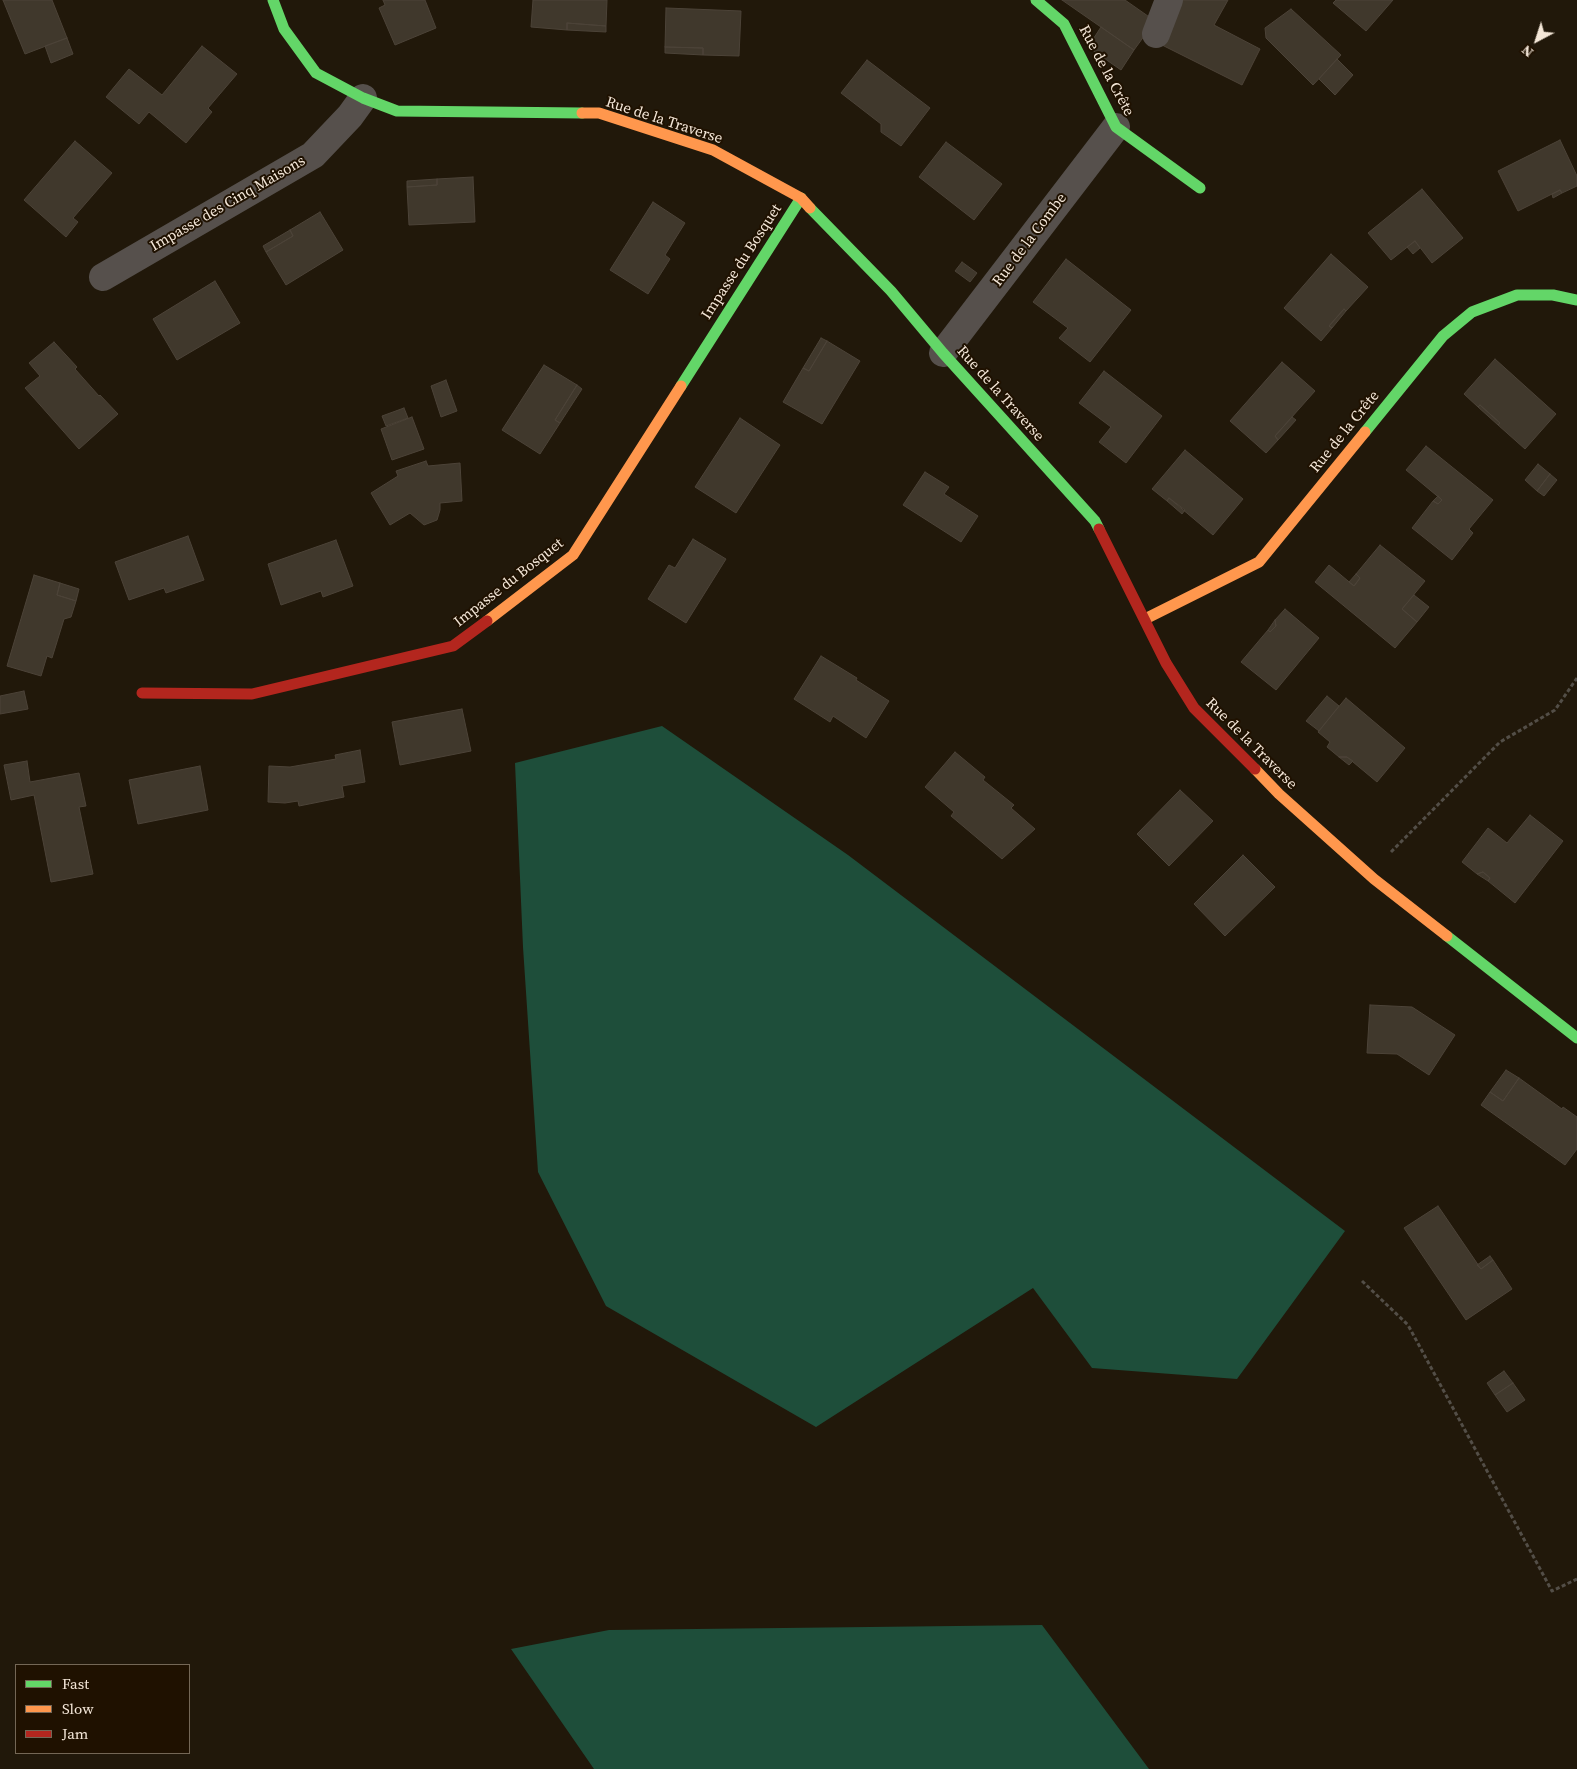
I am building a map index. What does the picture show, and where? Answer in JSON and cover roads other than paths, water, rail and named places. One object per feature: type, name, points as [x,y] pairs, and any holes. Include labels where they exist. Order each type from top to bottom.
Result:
[{"type":"street","name":"Rue de la Traverse","points":[[273,0],[284,29],[316,73],[363,98],[397,111],[599,114],[713,150],[801,198],[891,290],[943,353],[1095,522],[1166,663],[1194,708],[1279,794],[1371,875],[1577,1038]]},
{"type":"street","name":"Rue de la Crête","points":[[1036,0],[1064,24],[1116,127],[1200,188]]},
{"type":"street","points":[[1156,34],[1169,0]]},
{"type":"street","name":"Impasse des Cinq Maisons","points":[[103,277],[313,155],[350,116],[363,98]]},
{"type":"street","name":"Rue de la Combe","points":[[943,353],[1116,127]]},
{"type":"street","name":"Impasse du Bosquet","points":[[142,692],[252,694],[453,646],[573,555],[801,198]]},
{"type":"street","name":"Rue de la Crête","points":[[1145,619],[1259,562],[1443,336],[1472,312],[1517,295],[1553,295],[1577,300]]}]
